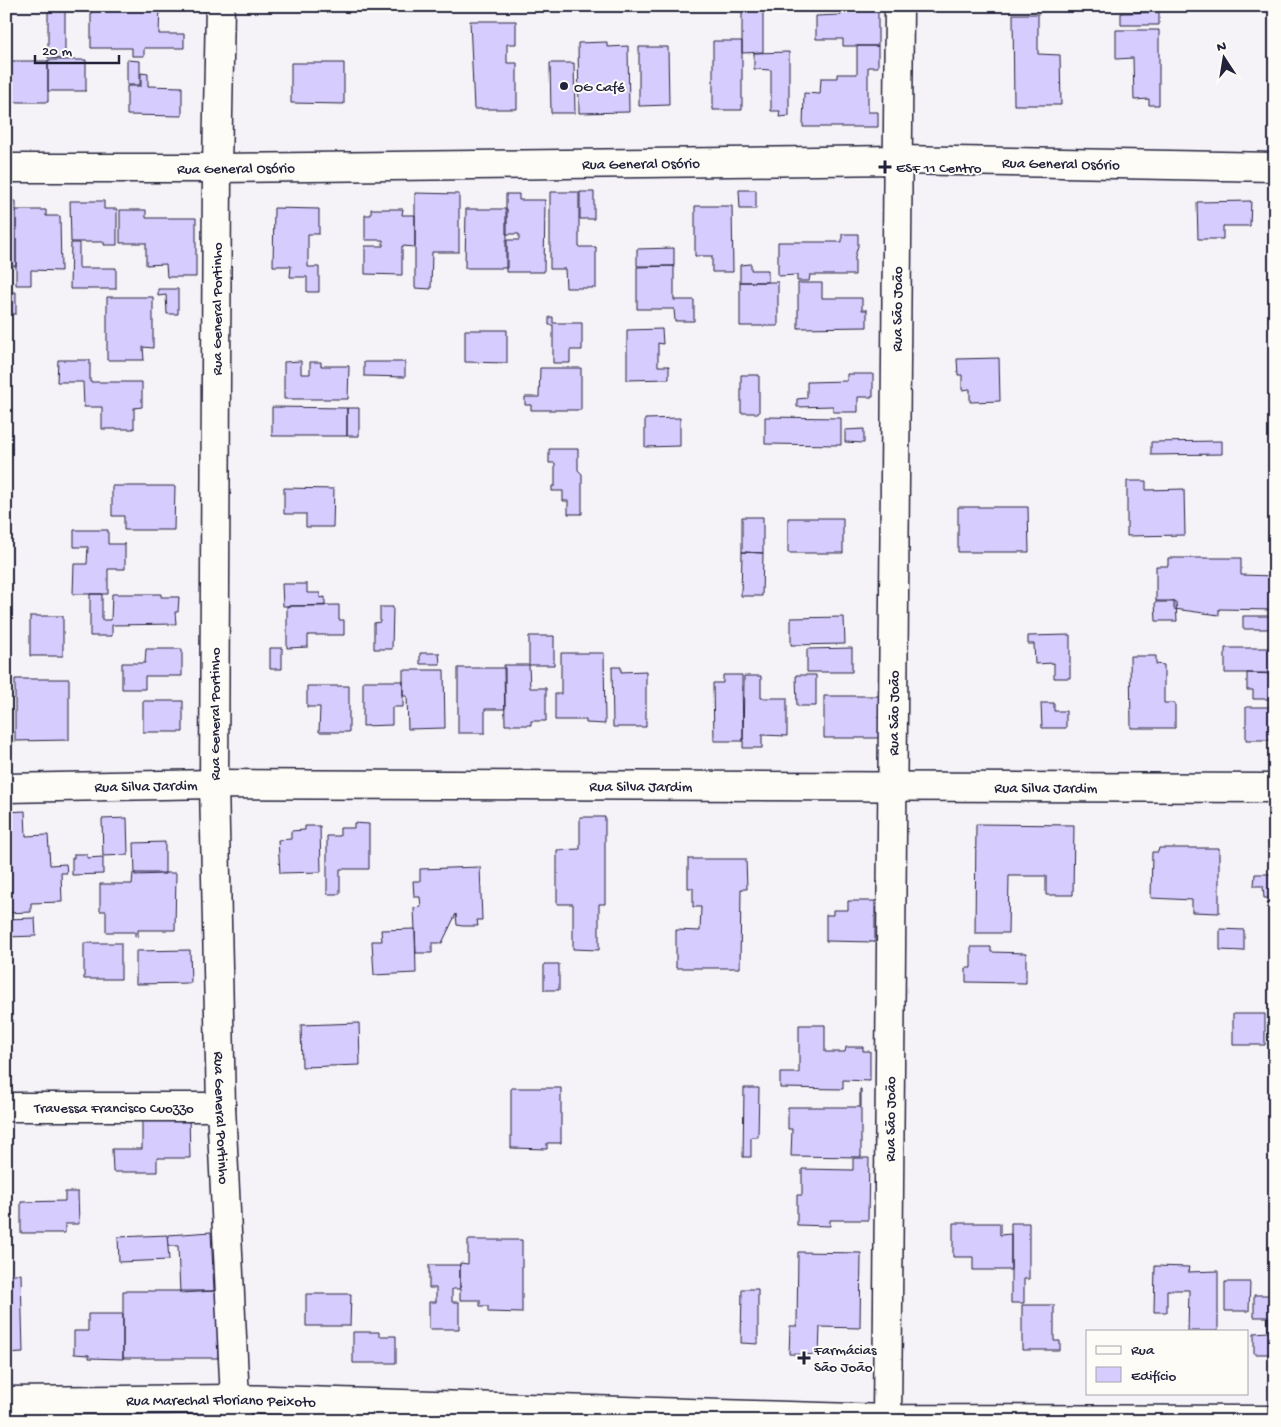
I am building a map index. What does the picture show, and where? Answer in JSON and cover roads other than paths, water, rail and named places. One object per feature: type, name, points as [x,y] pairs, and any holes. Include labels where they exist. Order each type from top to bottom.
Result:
[{"type":"street","name":"Rua General Portinho","points":[[220,6],[217,168],[214,784],[222,1106],[236,1410]]},
{"type":"street","name":"Rua São João","points":[[887,1420],[894,787],[899,6]]},
{"type":"street","name":"Rua General Osório","points":[[6,168],[217,168],[898,160],[1275,167]]},
{"type":"street","name":"Rua Silva Jardim","points":[[6,788],[214,784],[1275,788]]},
{"type":"street","name":"Travessa Francisco Cuozzo","points":[[6,1107],[222,1106]]},
{"type":"street","name":"Rua Marechal Floriano Peixoto","points":[[6,1401],[236,1410],[887,1420],[1275,1420]]},
{"type":"place","name":"OG Café","points":[[564,86]]},
{"type":"place","name":"ESF 11 Centro","points":[[885,167]]},
{"type":"place","name":"Farmácias São João","points":[[804,1358]]}]
